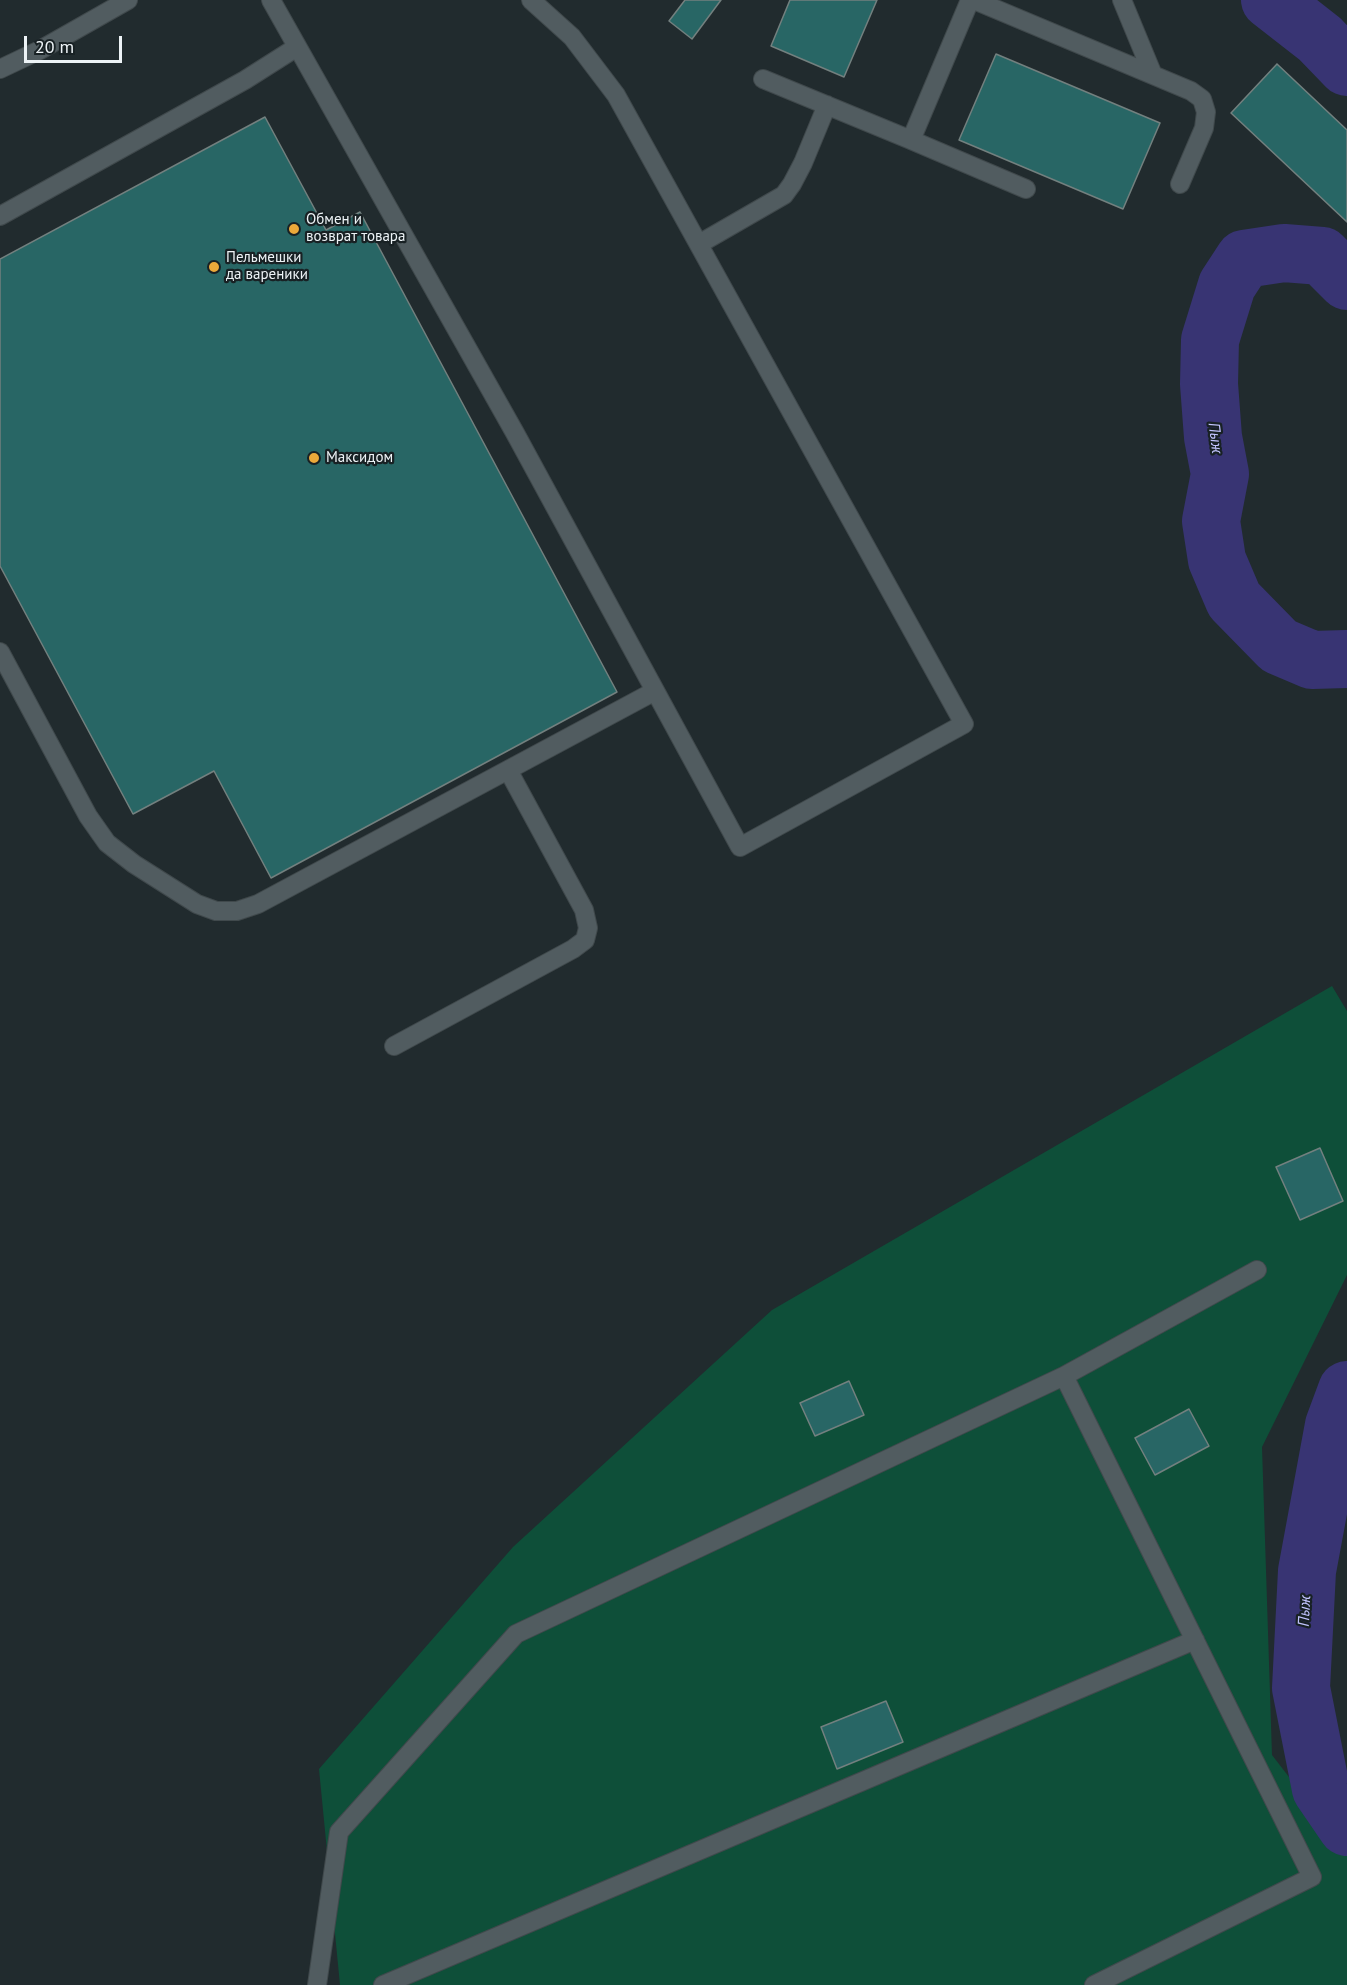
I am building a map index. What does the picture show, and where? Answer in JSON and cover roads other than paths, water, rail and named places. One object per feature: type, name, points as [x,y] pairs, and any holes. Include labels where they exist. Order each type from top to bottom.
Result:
[{"type":"street","points":[[0,69],[40,50],[128,0]]},
{"type":"street","points":[[271,0],[504,414],[740,847],[964,724],[616,96],[572,37],[531,0]]},
{"type":"street","points":[[911,141],[972,0],[1191,91],[1202,99],[1206,112],[1203,128],[1180,184]]},
{"type":"street","points":[[1122,0],[1153,75]]},
{"type":"street","points":[[0,216],[245,80],[297,47]]},
{"type":"street","points":[[763,79],[1026,189]]},
{"type":"street","points":[[699,244],[784,195],[798,173],[827,105]]},
{"type":"street","points":[[0,652],[88,816],[107,843],[143,870],[197,904],[216,911],[237,911],[258,904],[655,691]]},
{"type":"street","points":[[394,1046],[573,949],[585,940],[588,928],[584,910],[508,770]]},
{"type":"street","points":[[317,1985],[339,1833],[516,1634],[1064,1376],[1257,1270]]},
{"type":"street","points":[[1064,1376],[1312,1877],[1094,1985]]},
{"type":"street","points":[[383,1985],[1195,1640]]},
{"type":"waterway","name":"Пыж","points":[[1270,0],[1320,39],[1347,67]]},
{"type":"waterway","name":"Пыж","points":[[1347,281],[1322,256],[1284,253],[1244,259],[1227,285],[1210,340],[1209,384],[1213,437],[1220,474],[1211,521],[1217,560],[1234,600],[1279,646],[1312,660],[1347,659]]},
{"type":"waterway","name":"Пыж","points":[[1347,1390],[1334,1425],[1307,1571],[1301,1688],[1321,1789],[1347,1827]]},
{"type":"place","name":"Обмен и возврат товара","points":[[294,229]]},
{"type":"place","name":"Пельмешки да вареники","points":[[214,267]]},
{"type":"place","name":"Максидом","points":[[314,458]]}]
